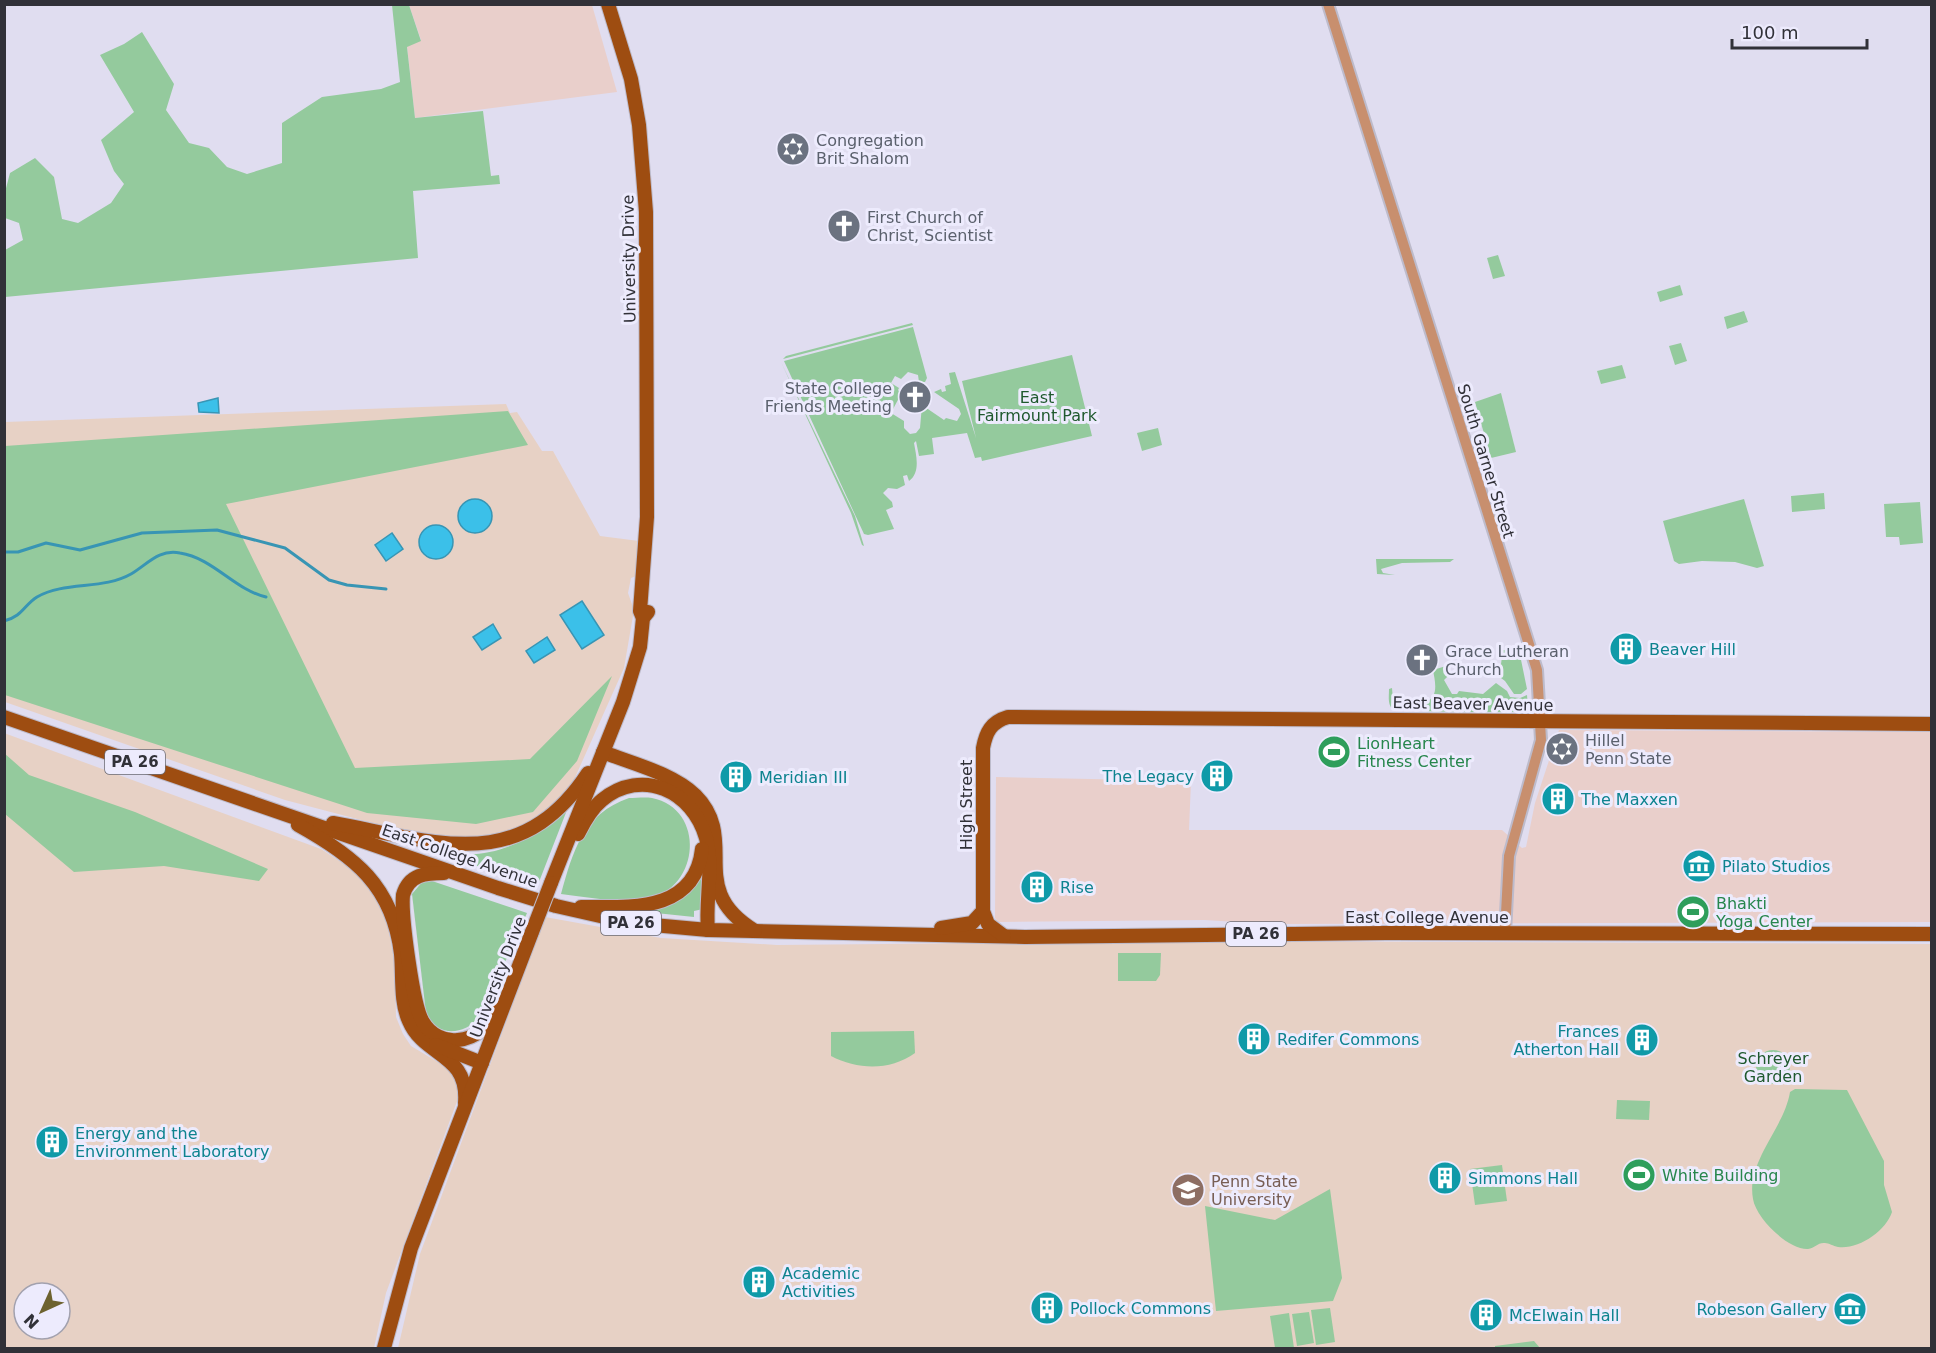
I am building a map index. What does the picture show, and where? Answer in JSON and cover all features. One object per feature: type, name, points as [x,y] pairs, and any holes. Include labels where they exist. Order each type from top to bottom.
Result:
[{"type":"main road","name":"University Drive","points":[[384,1348],[409,1254],[603,752],[634,667],[643,618],[648,612],[652,544],[647,517],[646,213],[642,153],[631,79],[608,4]]},
{"type":"main road","name":"East Beaver Avenue","points":[[1014,716],[1932,724]]},
{"type":"main road","name":"High Street","points":[[983,911],[983,748],[992,725],[1003,718],[1014,716]]},
{"type":"main road","name":"East College Avenue","points":[[4,717],[556,906],[631,923],[757,932],[1006,937],[1505,933],[1932,934]]},
{"type":"main road","points":[[289,815],[447,843],[491,844],[528,831],[560,809],[580,787],[603,752],[672,780],[697,797],[709,816],[715,835],[718,893],[734,915],[757,932]]},
{"type":"main road","points":[[553,879],[593,809],[601,801],[624,787],[650,784],[674,792],[690,807],[703,829],[708,851],[708,930]]},
{"type":"main road","points":[[265,807],[337,848],[363,869],[384,895],[396,929],[408,1019],[416,1033],[459,1071],[465,1086],[465,1109]]},
{"type":"main road","points":[[556,906],[630,906],[668,899],[686,886],[696,871],[702,853],[703,829]]},
{"type":"main road","points":[[456,873],[419,875],[406,886],[403,895],[418,1015],[427,1028],[437,1036],[455,1041],[468,1039],[480,1032],[492,1019],[510,988]]},
{"type":"main road","points":[[983,911],[988,924],[1006,937]]},
{"type":"main road","name":"East College Avenue","points":[[923,935],[937,928],[972,923],[983,911]]},
{"type":"main road","points":[[428,1044],[442,1046],[482,1063]]},
{"type":"street","name":"South Garner Street","points":[[1328,4],[1534,657],[1542,722],[1539,755],[1509,856],[1505,933]]},
{"type":"shaded area","points":[[409,5],[592,5],[617,92],[415,118],[407,46],[421,40]]},
{"type":"shaded area","points":[[506,404],[510,413],[517,412],[542,451],[553,451],[600,536],[639,541],[639,575],[631,578],[628,593],[634,610],[624,668],[573,782],[550,809],[527,823],[501,835],[475,839],[437,837],[384,826],[285,800],[5,702],[5,422]]},
{"type":"shaded area","points":[[1559,730],[1931,732],[1931,922],[1271,924],[1204,920],[998,922],[995,918],[996,777],[1191,781],[1189,830],[1502,830],[1522,848],[1526,847],[1535,803]]},
{"type":"shaded area","points":[[4,733],[321,849],[358,873],[375,897],[387,921],[395,965],[396,1017],[403,1034],[411,1046],[451,1070],[459,1082],[459,1096],[386,1293],[374,1348],[5,1348]]},
{"type":"shaded area","name":"Penn State University","points":[[545,917],[661,938],[777,945],[1221,941],[1931,944],[1931,1348],[398,1348],[420,1254]]},
{"type":"green space","points":[[392,5],[409,5],[421,41],[407,47],[415,118],[483,111],[491,176],[499,175],[500,184],[413,191],[418,258],[5,297],[5,250],[23,240],[19,223],[5,218],[5,192],[10,173],[35,158],[54,177],[62,219],[78,223],[111,203],[124,184],[114,171],[101,140],[134,112],[100,55],[124,44],[142,32],[174,84],[166,110],[189,143],[209,148],[227,167],[247,174],[282,163],[282,123],[322,97],[381,89],[400,82]]},
{"type":"green space","points":[[1498,255],[1505,276],[1493,279],[1487,258]]},
{"type":"green space","points":[[1680,285],[1683,295],[1660,302],[1657,292]]},
{"type":"green space","points":[[1744,311],[1748,322],[1727,329],[1724,317]]},
{"type":"green space","points":[[912,323],[913,325],[783,359],[786,356]]},
{"type":"green space","name":"East Fairmount Park","points":[[913,327],[927,378],[925,382],[919,382],[918,375],[908,372],[901,379],[895,376],[891,383],[899,388],[901,394],[891,413],[904,421],[904,428],[910,434],[916,433],[920,428],[922,405],[944,420],[946,418],[957,421],[961,414],[959,409],[934,392],[941,389],[942,392],[946,391],[945,386],[951,384],[949,373],[955,372],[976,438],[962,381],[1072,355],[1092,436],[982,461],[981,457],[975,458],[967,433],[932,438],[934,454],[919,456],[916,441],[914,443],[916,468],[913,477],[909,481],[907,475],[903,476],[905,485],[897,489],[888,488],[883,493],[892,502],[893,507],[886,510],[894,529],[868,535],[864,534],[784,361]]},
{"type":"green space","points":[[1681,343],[1687,361],[1675,365],[1669,346]]},
{"type":"green space","points":[[781,362],[855,516],[864,546],[851,513]]},
{"type":"green space","points":[[1622,365],[1626,378],[1601,384],[1597,371]]},
{"type":"green space","points":[[1501,393],[1516,452],[1491,458],[1475,402]]},
{"type":"green space","points":[[508,411],[528,445],[226,504],[355,768],[530,759],[612,676],[577,761],[533,812],[476,824],[367,813],[5,695],[5,446]]},
{"type":"green space","points":[[1158,428],[1162,445],[1142,451],[1137,433]]},
{"type":"green space","points":[[1824,493],[1825,509],[1792,512],[1791,496]]},
{"type":"green space","points":[[1744,499],[1764,566],[1757,568],[1735,562],[1702,561],[1679,564],[1674,561],[1663,521]]},
{"type":"green space","points":[[1920,502],[1923,543],[1900,545],[1899,537],[1886,537],[1884,504]]},
{"type":"green space","points":[[1376,559],[1454,559],[1450,562],[1402,563],[1381,569],[1383,573],[1395,575],[1377,574]]},
{"type":"green space","points":[[1503,650],[1519,650],[1527,689],[1521,694],[1514,694],[1505,681],[1493,672],[1492,665],[1501,664]]},
{"type":"green space","points":[[1446,666],[1450,674],[1444,680],[1452,694],[1457,694],[1459,691],[1483,694],[1496,683],[1507,691],[1510,697],[1520,698],[1527,695],[1528,709],[1523,712],[1465,712],[1460,708],[1459,712],[1423,711],[1423,703],[1434,694],[1433,670]]},
{"type":"green space","points":[[1392,688],[1393,700],[1421,701],[1420,709],[1395,711],[1389,702],[1389,689]]},
{"type":"green space","points":[[4,753],[29,775],[135,812],[268,869],[259,881],[164,866],[74,872],[5,814]]},
{"type":"green space","points":[[629,798],[652,798],[669,805],[681,817],[688,832],[690,848],[687,865],[679,880],[666,891],[638,900],[561,894],[570,863],[590,824],[613,805]]},
{"type":"green space","points":[[567,810],[537,887],[411,843],[461,854],[490,852],[531,836]]},
{"type":"green space","points":[[703,869],[703,909],[694,911],[694,917],[627,910],[649,909]]},
{"type":"green space","points":[[423,881],[432,881],[527,913],[480,1018],[466,1028],[444,1030],[437,1027],[426,1013],[412,894]]},
{"type":"green space","points":[[1118,953],[1161,953],[1160,975],[1156,981],[1118,981]]},
{"type":"green space","points":[[914,1031],[915,1053],[895,1063],[885,1066],[863,1066],[831,1056],[831,1032]]},
{"type":"green space","name":"Schreyer Garden","points":[[1773,1050],[1785,1055],[1790,1067],[1785,1079],[1773,1084],[1761,1079],[1756,1067],[1761,1055]]},
{"type":"green space","points":[[1795,1089],[1847,1090],[1884,1161],[1884,1185],[1892,1212],[1878,1232],[1862,1242],[1846,1247],[1823,1243],[1808,1249],[1800,1248],[1774,1231],[1755,1207],[1752,1185],[1755,1171],[1781,1119],[1790,1092]]},
{"type":"green space","points":[[1617,1100],[1650,1101],[1649,1120],[1616,1119]]},
{"type":"green space","points":[[1502,1165],[1507,1201],[1475,1205],[1470,1169]]},
{"type":"green space","points":[[1330,1189],[1342,1278],[1333,1301],[1216,1311],[1205,1206],[1275,1220]]},
{"type":"green space","points":[[1330,1308],[1335,1342],[1316,1345],[1311,1310]]},
{"type":"green space","points":[[1309,1312],[1314,1343],[1297,1346],[1292,1314]]},
{"type":"green space","points":[[1289,1313],[1294,1348],[1275,1348],[1270,1316]]},
{"type":"green space","points":[[1534,1341],[1540,1348],[1495,1348],[1495,1346]]},
{"type":"water","points":[[218,398],[219,413],[199,412],[198,403]]},
{"type":"water","points":[[475,499],[487,504],[492,516],[487,528],[475,533],[463,528],[458,516],[463,504]]},
{"type":"water","points":[[436,525],[448,530],[453,542],[448,554],[436,559],[424,554],[419,542],[424,530]]},
{"type":"water","points":[[392,533],[403,549],[386,561],[375,545]]},
{"type":"water","points":[[582,601],[604,635],[582,649],[560,615]]},
{"type":"water","points":[[493,624],[501,638],[482,650],[473,637]]},
{"type":"water","points":[[547,637],[555,650],[534,663],[526,651]]},
{"type":"waterway","points":[[4,552],[18,552],[46,543],[80,550],[142,533],[217,530],[285,548],[329,580],[347,585],[386,589]]},
{"type":"waterway","points":[[4,621],[15,616],[37,597],[48,592],[120,579],[159,555],[172,552],[203,561],[244,588],[266,597]]},
{"type":"place","name":"Congregation Brit Shalom","points":[[793,149]]},
{"type":"place","name":"First Church of Christ, Scientist","points":[[844,226]]},
{"type":"place","name":"State College Friends Meeting","points":[[915,397]]},
{"type":"place","name":"Beaver Hill","points":[[1626,649]]},
{"type":"place","name":"Grace Lutheran Church","points":[[1422,660]]},
{"type":"place","name":"Hillel Penn State","points":[[1562,749]]},
{"type":"place","name":"LionHeart Fitness Center","points":[[1334,752]]},
{"type":"place","name":"The Legacy","points":[[1217,776]]},
{"type":"place","name":"Meridian III","points":[[736,777]]},
{"type":"place","name":"The Maxxen","points":[[1558,799]]},
{"type":"place","name":"Pilato Studios","points":[[1699,866]]},
{"type":"place","name":"Rise","points":[[1037,887]]},
{"type":"place","name":"Bhakti Yoga Center","points":[[1693,912]]},
{"type":"place","name":"Redifer Commons","points":[[1254,1039]]},
{"type":"place","name":"Frances Atherton Hall","points":[[1642,1040]]},
{"type":"place","name":"Energy and the Environment Laboratory","points":[[52,1142]]},
{"type":"place","name":"White Building","points":[[1639,1175]]},
{"type":"place","name":"Simmons Hall","points":[[1445,1178]]},
{"type":"place","name":"Penn State University","points":[[1188,1190]]},
{"type":"place","name":"Academic Activities","points":[[759,1282]]},
{"type":"place","name":"Pollock Commons","points":[[1047,1308]]},
{"type":"place","name":"Robeson Gallery","points":[[1850,1309]]},
{"type":"place","name":"McElwain Hall","points":[[1486,1315]]}]
